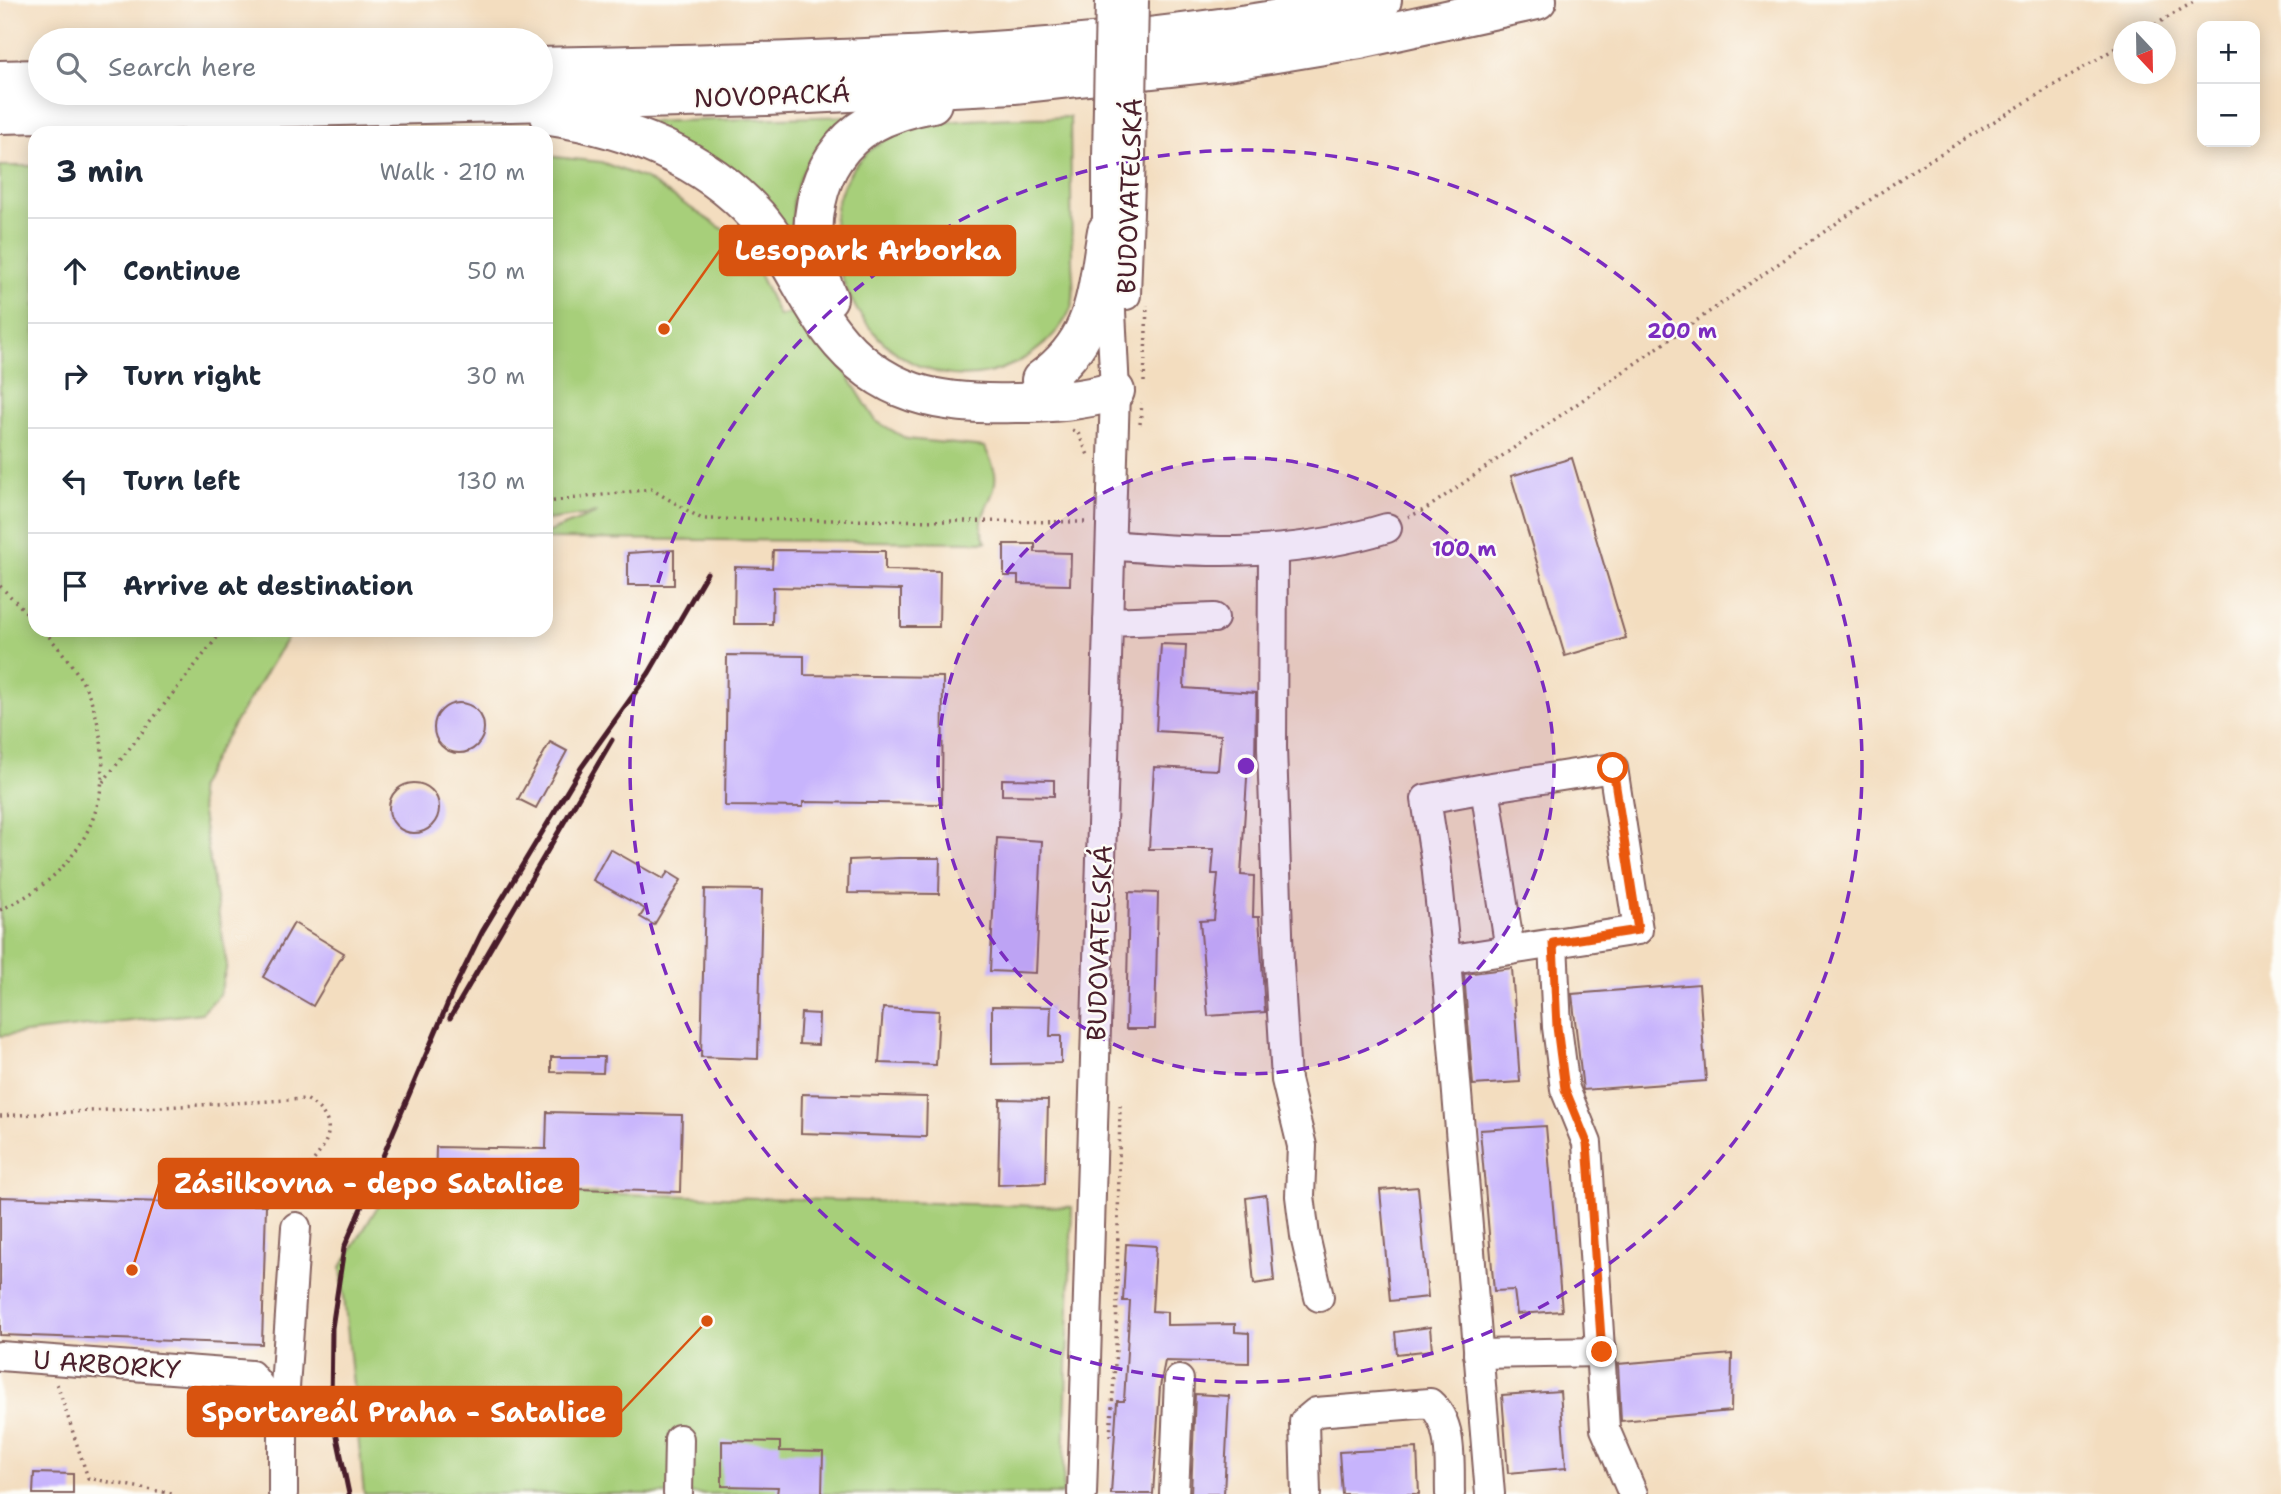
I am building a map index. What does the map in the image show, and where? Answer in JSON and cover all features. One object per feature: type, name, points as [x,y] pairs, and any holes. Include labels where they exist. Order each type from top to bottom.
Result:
[{"type":"highway","points":[[1255,22],[1314,0]]},
{"type":"highway","name":"NOVOPACKÁ","points":[[553,67],[769,62],[1011,51],[1255,22],[1382,0]]},
{"type":"highway","name":"NOVOPACKÁ","points":[[553,101],[767,96],[1014,84],[1233,60],[1360,39],[1537,0]]},
{"type":"highway","points":[[0,80],[28,79]]},
{"type":"highway","points":[[1014,84],[908,108],[867,125],[850,141],[827,172],[815,204],[814,241],[819,275],[839,318],[859,343],[894,370],[919,382],[967,391],[1011,388],[1041,380],[1078,379],[1115,391]]},
{"type":"highway","name":"NOVOPACKÁ","points":[[0,114],[371,105]]},
{"type":"highway","points":[[467,105],[614,129],[660,147],[701,170],[755,214],[793,264],[830,330],[867,369],[890,384],[948,403],[978,404],[1070,401],[1115,391]]},
{"type":"highway","points":[[1041,380],[1071,355],[1089,326],[1107,232]]},
{"type":"street","name":"BUDOVATELSKÁ","points":[[1110,0],[1127,291],[1115,391]]},
{"type":"street","name":"BUDOVATELSKÁ","points":[[1082,1494],[1115,391],[1107,232],[1119,157],[1134,0]]},
{"type":"street","points":[[1111,545],[1174,552],[1273,551],[1339,543],[1387,528]]},
{"type":"street","points":[[1273,551],[1272,747],[1286,1080],[1302,1146],[1300,1196],[1309,1262],[1319,1297]]},
{"type":"street","points":[[1108,622],[1214,618]]},
{"type":"street","points":[[1446,960],[1638,930],[1613,768],[1426,799],[1446,960],[1490,1494]]},
{"type":"street","points":[[1485,788],[1510,950]]},
{"type":"street","points":[[1553,943],[1557,1027],[1565,1089],[1587,1143],[1605,1429],[1633,1494]]},
{"type":"street","points":[[283,1494],[283,1418],[296,1227]]},
{"type":"street","points":[[1478,1354],[1602,1352]]},
{"type":"street","name":"U ARBORKY","points":[[0,1356],[251,1375],[283,1418]]},
{"type":"street","points":[[1174,1494],[1180,1380]]},
{"type":"street","points":[[1306,1494],[1304,1422],[1316,1412],[1430,1403],[1442,1413],[1449,1448],[1450,1494]]},
{"type":"street","points":[[677,1494],[679,1438]]},
{"type":"path","points":[[2162,21],[2197,0]]},
{"type":"path","points":[[1387,528],[1426,509],[1910,172],[2113,49]]},
{"type":"path","points":[[1139,432],[1147,299]]},
{"type":"path","points":[[1070,428],[1077,433],[1089,456]]},
{"type":"path","points":[[553,501],[651,489],[702,519],[1093,522]]},
{"type":"path","points":[[0,586],[28,614]]},
{"type":"path","points":[[0,910],[29,897],[69,860],[94,822],[102,784],[102,741],[90,697],[49,637]]},
{"type":"path","points":[[102,784],[217,637]]},
{"type":"path","points":[[0,1116],[306,1099],[322,1109],[329,1124],[325,1147],[293,1184],[296,1227]]},
{"type":"path","points":[[54,1360],[54,1376],[88,1478],[174,1494]]},
{"type":"green space","points":[[851,116],[831,131],[808,161],[793,202],[795,241],[640,122]]},
{"type":"green space","points":[[1070,117],[1073,297],[1067,317],[1055,333],[1041,347],[1016,363],[964,376],[918,365],[879,338],[851,299],[836,253],[837,206],[856,165],[897,133],[913,128],[956,121]]},
{"type":"green space","points":[[553,157],[601,162],[646,179],[735,237],[756,267],[779,316],[798,311],[838,360],[876,421],[907,439],[985,447],[995,473],[993,491],[983,515],[982,532],[986,542],[553,539],[553,530],[597,513],[553,519]]},
{"type":"green space","points":[[0,166],[28,166],[28,637],[288,637],[217,752],[198,789],[227,966],[219,995],[202,1013],[0,1036]]},
{"type":"green space","points":[[411,1188],[1072,1207],[1063,1494],[364,1494],[341,1267],[381,1201]]},
{"type":"building","points":[[1572,458],[1626,638],[1565,656],[1511,476]]},
{"type":"building","points":[[1004,544],[1035,544],[1035,552],[1071,553],[1070,585],[1018,584],[1018,576],[1004,576]]},
{"type":"building","points":[[674,550],[674,585],[628,585],[628,553]]},
{"type":"building","points":[[773,550],[885,551],[885,570],[940,571],[939,627],[901,627],[901,590],[773,587],[772,624],[734,624],[735,567],[772,568]]},
{"type":"building","points":[[1161,644],[1186,645],[1184,688],[1256,693],[1255,763],[1248,762],[1241,875],[1254,876],[1253,917],[1259,917],[1265,1012],[1208,1016],[1200,921],[1214,920],[1218,874],[1212,874],[1214,849],[1149,849],[1154,767],[1218,770],[1221,735],[1156,731]]},
{"type":"building","points":[[727,655],[804,656],[804,675],[943,677],[942,804],[803,802],[803,807],[725,806]]},
{"type":"building","points":[[459,703],[477,710],[484,728],[477,746],[459,753],[441,746],[434,728],[441,710]]},
{"type":"building","points":[[550,742],[567,751],[536,808],[518,799]]},
{"type":"building","points":[[1002,779],[1054,780],[1054,796],[1002,795]]},
{"type":"building","points":[[414,783],[432,790],[439,808],[432,826],[414,833],[396,826],[389,808],[396,790]]},
{"type":"building","points":[[997,838],[1042,841],[1036,973],[990,971]]},
{"type":"building","points":[[610,849],[663,879],[668,872],[681,880],[654,925],[640,917],[645,909],[593,880]]},
{"type":"building","points":[[940,858],[939,894],[848,893],[849,860]]},
{"type":"building","points":[[705,889],[762,890],[758,1059],[701,1057]]},
{"type":"building","points":[[1129,892],[1158,893],[1155,1029],[1126,1029]]},
{"type":"building","points":[[294,923],[344,953],[313,1006],[263,977]]},
{"type":"building","points":[[1512,968],[1520,1082],[1473,1085],[1464,974]]},
{"type":"building","points":[[1699,984],[1706,1081],[1583,1090],[1572,994]]},
{"type":"building","points":[[992,1006],[1051,1007],[1050,1036],[1061,1036],[1061,1063],[992,1064]]},
{"type":"building","points":[[883,1008],[939,1011],[936,1065],[879,1063]]},
{"type":"building","points":[[801,1013],[819,1014],[818,1045],[799,1044]]},
{"type":"building","points":[[551,1057],[604,1057],[603,1073],[551,1072]]},
{"type":"building","points":[[802,1094],[927,1097],[926,1137],[801,1133]]},
{"type":"building","points":[[1000,1099],[1048,1100],[1046,1183],[998,1185]]},
{"type":"building","points":[[547,1112],[682,1115],[680,1192],[435,1185],[436,1147],[546,1149]]},
{"type":"building","points":[[1546,1126],[1562,1311],[1517,1314],[1514,1290],[1494,1291],[1480,1130]]},
{"type":"building","points":[[1418,1187],[1428,1297],[1390,1301],[1380,1190]]},
{"type":"building","points":[[1266,1195],[1274,1281],[1254,1284],[1246,1198]]},
{"type":"building","points":[[0,1197],[266,1205],[262,1344],[0,1335]]},
{"type":"building","points":[[1126,1244],[1156,1246],[1152,1311],[1167,1312],[1167,1325],[1235,1324],[1235,1332],[1249,1333],[1249,1363],[1165,1361],[1160,1387],[1153,1494],[1111,1494],[1117,1401],[1124,1401],[1130,1301],[1123,1301]]},
{"type":"building","points":[[1430,1327],[1432,1350],[1397,1354],[1395,1332]]},
{"type":"building","points":[[1732,1354],[1731,1411],[1621,1421],[1618,1364]]},
{"type":"building","points":[[1560,1391],[1566,1468],[1508,1473],[1502,1395]]},
{"type":"building","points":[[1195,1394],[1229,1396],[1224,1494],[1191,1494]]},
{"type":"building","points":[[722,1441],[780,1442],[780,1451],[823,1452],[822,1494],[777,1494],[778,1487],[722,1486]]},
{"type":"building","points":[[1417,1448],[1419,1494],[1342,1494],[1339,1452]]},
{"type":"building","points":[[34,1473],[73,1474],[73,1494],[33,1494]]},
{"type":"railway","points":[[349,1494],[331,1408],[332,1328],[344,1248],[453,991],[482,932],[581,768],[649,673],[707,573]]},
{"type":"railway","points":[[450,1018],[612,740]]},
{"type":"place","name":"Lesopark Arborka","points":[[664,329]]},
{"type":"place","name":"Zásilkovna - depo Satalice","points":[[132,1270]]},
{"type":"place","name":"Sportareál Praha - Satalice","points":[[707,1321]]},
{"type":"route","points":[[1602,1352],[1587,1143],[1565,1089],[1557,1027],[1553,943],[1638,930],[1613,768]]}]
